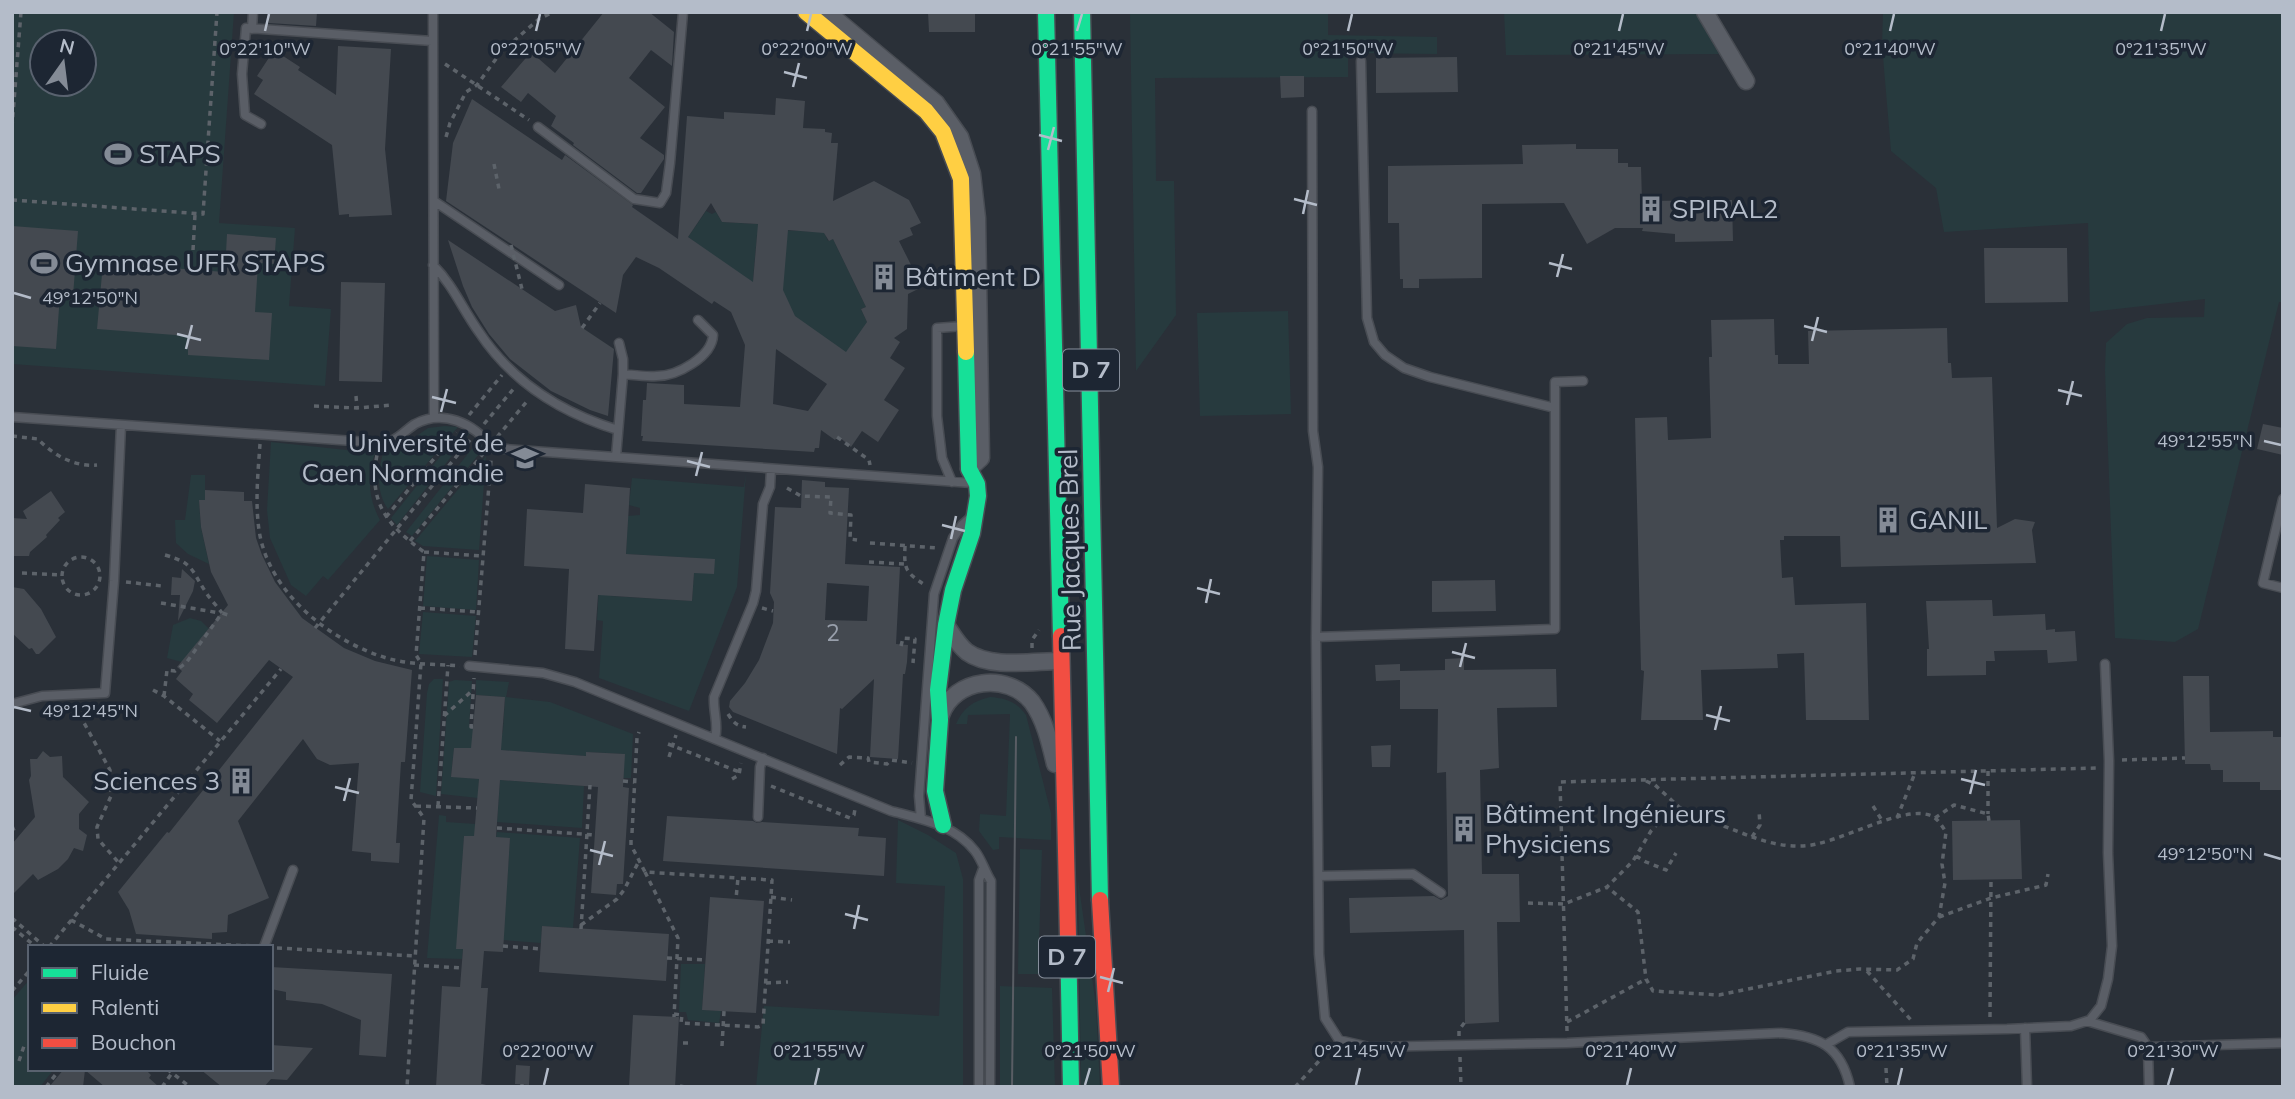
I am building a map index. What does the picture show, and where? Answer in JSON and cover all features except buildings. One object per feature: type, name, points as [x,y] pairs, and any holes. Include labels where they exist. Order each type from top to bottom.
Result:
[{"type":"main road","points":[[806,12],[926,111],[943,132],[961,178],[972,326],[973,476],[978,496],[972,533],[953,590],[939,690],[940,720],[935,791],[943,825]]},
{"type":"main road","name":"Rue Jacques Brel","points":[[1046,12],[1071,1087]]},
{"type":"main road","name":"Rue Jacques Brel","points":[[1082,12],[1098,727],[1098,867],[1111,1087]]},
{"type":"main road","points":[[1061,660],[1069,670],[1098,727]]},
{"type":"street","points":[[827,12],[936,103],[960,137],[972,174],[977,218],[972,326]]},
{"type":"street","points":[[1705,12],[1746,81]]},
{"type":"street","points":[[946,625],[967,652],[979,658],[1004,663],[1061,660]]},
{"type":"street","points":[[940,720],[950,698],[969,686],[991,683],[1017,690],[1031,701],[1041,718],[1050,741],[1063,800]]},
{"type":"lane","points":[[252,29],[253,12]]},
{"type":"lane","points":[[433,12],[434,416]]},
{"type":"lane","points":[[538,127],[634,199],[660,203],[666,192],[670,163],[683,12]]},
{"type":"lane","points":[[261,124],[245,115],[242,74],[246,28],[432,41]]},
{"type":"lane","points":[[1361,61],[1367,318],[1374,342],[1385,355],[1404,368],[1555,408]]},
{"type":"lane","points":[[1312,111],[1313,431],[1318,467],[1319,954],[1325,1018],[1339,1040],[1368,1047],[1567,1043],[1781,1032],[1805,1034],[1828,1044],[1841,1063],[1850,1087]]},
{"type":"lane","points":[[434,201],[559,285]]},
{"type":"lane","points":[[433,265],[455,291],[480,335],[521,380],[571,412],[618,430]]},
{"type":"lane","points":[[623,374],[658,377],[669,375],[697,359],[708,351],[713,335],[698,320]]},
{"type":"lane","points":[[952,482],[942,458],[937,416],[937,328],[972,326]]},
{"type":"lane","points":[[616,457],[623,374],[619,343]]},
{"type":"lane","points":[[1317,637],[1555,629],[1555,382],[1583,381]]},
{"type":"lane","points":[[12,417],[391,443],[416,424],[434,416],[463,423],[478,432],[491,446],[952,482],[973,476]]},
{"type":"lane","points":[[12,704],[43,696],[104,693],[114,581],[121,425]]},
{"type":"lane","points":[[715,738],[717,733],[714,697],[756,591],[763,504],[770,486],[771,469]]},
{"type":"lane","points":[[2283,499],[2263,583],[2283,588]]},
{"type":"lane","points":[[921,819],[919,796],[934,594],[955,534],[962,524],[976,514]]},
{"type":"lane","points":[[472,664],[555,675],[596,690],[891,811],[943,825],[975,851],[991,881],[990,1087]]},
{"type":"lane","points":[[1828,1044],[1848,1032],[2071,1026],[2087,1021],[2101,1006],[2112,946],[2105,664]]},
{"type":"lane","points":[[758,817],[760,767],[763,758]]},
{"type":"lane","points":[[979,1087],[979,880],[983,869]]},
{"type":"lane","points":[[263,945],[293,870]]},
{"type":"lane","points":[[1319,876],[1413,874],[1441,893]]},
{"type":"lane","points":[[2087,1021],[2141,1037],[2148,1047],[2149,1087]]},
{"type":"lane","points":[[2025,1028],[2027,1087]]},
{"type":"lane","points":[[2148,1047],[2283,1043]]},
{"type":"path","points":[[12,127],[21,12]]},
{"type":"path","points":[[12,200],[204,214],[217,12]]},
{"type":"path","points":[[450,123],[466,92],[477,85],[501,52],[539,19],[553,12]]},
{"type":"path","points":[[432,55],[538,127]]},
{"type":"path","points":[[494,164],[499,189]]},
{"type":"path","points":[[193,250],[195,213]]},
{"type":"path","points":[[511,245],[522,289]]},
{"type":"path","points":[[582,328],[600,303]]},
{"type":"path","points":[[386,517],[508,367]]},
{"type":"path","points":[[314,628],[521,380]]},
{"type":"path","points":[[410,541],[536,391]]},
{"type":"path","points":[[356,396],[356,408]]},
{"type":"path","points":[[314,405],[356,408],[393,405]]},
{"type":"path","points":[[261,435],[257,482],[259,531],[277,578],[295,601],[344,640],[370,653],[394,660],[448,665],[472,664],[479,612],[491,446]]},
{"type":"path","points":[[12,436],[38,439],[60,456],[88,466],[97,465]]},
{"type":"path","points":[[837,437],[869,460],[870,464]]},
{"type":"path","points":[[382,443],[374,478],[376,495],[386,517],[397,530],[424,552],[483,556]]},
{"type":"path","points":[[787,488],[802,496],[831,497],[830,513],[851,515],[850,538],[857,540]]},
{"type":"path","points":[[870,543],[943,548]]},
{"type":"path","points":[[905,546],[906,570],[929,588]]},
{"type":"path","points":[[407,1087],[424,818],[411,800],[421,663],[416,655],[424,552]]},
{"type":"path","points":[[165,555],[180,559],[194,570],[205,592],[222,613]]},
{"type":"path","points":[[84,557],[95,563],[100,574],[98,586],[94,590],[79,595],[69,590],[62,575],[72,559],[84,557]]},
{"type":"path","points":[[869,562],[904,564]]},
{"type":"path","points":[[22,573],[62,575]]},
{"type":"path","points":[[130,583],[162,586]]},
{"type":"path","points":[[161,603],[228,615]]},
{"type":"path","points":[[420,608],[479,612]]},
{"type":"path","points":[[762,609],[773,611]]},
{"type":"path","points":[[164,696],[167,670],[175,671],[186,663],[222,613]]},
{"type":"path","points":[[901,646],[903,638],[915,639],[911,663]]},
{"type":"path","points":[[438,806],[448,665]]},
{"type":"path","points":[[49,945],[281,669]]},
{"type":"path","points":[[473,727],[474,678]]},
{"type":"path","points":[[444,716],[474,688]]},
{"type":"path","points":[[153,690],[220,741]]},
{"type":"path","points":[[79,702],[83,721],[110,770],[111,796],[97,827],[98,839],[119,863]]},
{"type":"path","points":[[725,705],[733,722],[740,727],[746,727]]},
{"type":"path","points":[[632,833],[639,732]]},
{"type":"path","points":[[669,757],[670,745],[677,733]]},
{"type":"path","points":[[670,745],[741,773]]},
{"type":"path","points":[[840,765],[849,757],[868,758],[869,762],[887,764],[891,760],[914,763]]},
{"type":"path","points":[[1567,1043],[1560,782],[1988,771],[2185,758]]},
{"type":"path","points":[[732,779],[741,773],[741,761]]},
{"type":"path","points":[[1988,771],[1989,821]]},
{"type":"path","points":[[1897,818],[1915,773]]},
{"type":"path","points":[[1644,780],[1655,785],[1679,807],[1781,846],[1805,847],[1833,841],[1907,815],[1926,814],[1935,818],[1946,832],[1942,864],[1945,883],[1939,917]]},
{"type":"path","points":[[623,781],[634,782]]},
{"type":"path","points":[[767,782],[768,785],[850,818],[854,815],[855,807]]},
{"type":"path","points":[[590,785],[581,927],[617,899],[639,861]]},
{"type":"path","points":[[1935,818],[1954,805],[1989,814]]},
{"type":"path","points":[[415,806],[477,808]]},
{"type":"path","points":[[1873,806],[1883,822]]},
{"type":"path","points":[[1528,903],[1564,904],[1607,887],[1636,856],[1665,814],[1679,807]]},
{"type":"path","points":[[1752,837],[1760,825],[1759,811]]},
{"type":"path","points":[[12,826],[15,833]]},
{"type":"path","points":[[497,828],[595,835]]},
{"type":"path","points":[[1946,832],[1952,831]]},
{"type":"path","points":[[631,840],[631,845],[678,938],[674,1016],[681,1015],[681,1023],[763,1025],[772,880],[645,872]]},
{"type":"path","points":[[1636,856],[1666,870],[1675,853]]},
{"type":"path","points":[[1607,887],[1638,912],[1646,979],[1653,991],[1719,995],[1836,971],[1897,971],[1913,959],[1917,943],[1939,917],[1991,898],[2046,885],[2048,874]]},
{"type":"path","points":[[736,899],[738,878]]},
{"type":"path","points":[[1990,1029],[1991,879]]},
{"type":"path","points":[[771,897],[792,900]]},
{"type":"path","points":[[12,918],[45,945]]},
{"type":"path","points":[[71,920],[106,939],[223,945]]},
{"type":"path","points":[[762,926],[769,927]]},
{"type":"path","points":[[12,927],[34,945]]},
{"type":"path","points":[[768,942],[790,942]]},
{"type":"path","points":[[503,946],[541,949]]},
{"type":"path","points":[[273,947],[415,956]]},
{"type":"path","points":[[667,958],[705,960]]},
{"type":"path","points":[[415,965],[461,968]]},
{"type":"path","points":[[1866,970],[1919,1030]]},
{"type":"path","points":[[12,991],[28,972]]},
{"type":"path","points":[[1567,1022],[1646,979]]},
{"type":"path","points":[[766,983],[788,982]]},
{"type":"path","points":[[722,1046],[724,1012]]},
{"type":"path","points":[[1295,1087],[1339,1040]]},
{"type":"path","points":[[683,1042],[690,1043]]},
{"type":"path","points":[[19,1062],[24,1046]]},
{"type":"path","points":[[1886,1068],[1886,1087]]},
{"type":"path","points":[[46,1087],[58,1071]]},
{"type":"path","points":[[170,1071],[190,1087]]},
{"type":"path","points":[[162,1087],[172,1073]]},
{"type":"path","points":[[481,1086],[488,1087]]},
{"type":"path","points":[[680,1086],[685,1087]]},
{"type":"green space","name":"STAPS","points":[[12,12],[234,12],[219,223],[295,228],[289,306],[331,309],[325,386],[12,364]]},
{"type":"green space","points":[[1130,12],[1328,12],[1328,35],[1437,37],[1437,54],[1348,53],[1348,77],[1155,78],[1156,181],[1174,181],[1176,315],[1136,371]]},
{"type":"green space","points":[[1504,12],[1695,12],[1719,54],[1506,55]]},
{"type":"green space","points":[[1883,12],[2283,12],[2283,302],[2279,302],[2198,629],[2175,642],[2115,638],[2106,343],[2127,324],[2147,318],[2204,317],[2205,299],[2090,312],[2088,223],[1944,232],[1936,188],[1891,151],[1882,45]]},
{"type":"green space","points":[[706,211],[712,214],[716,212],[722,222],[772,225],[757,235],[753,279],[756,288],[688,237]]},
{"type":"green space","points":[[778,230],[823,230],[828,241],[833,239],[866,307],[861,309],[867,322],[842,366],[794,319],[782,289]]},
{"type":"green space","points":[[1288,311],[1291,414],[1200,416],[1197,313]]},
{"type":"green space","points":[[458,427],[388,509],[381,496],[379,482],[383,453],[398,449],[428,428]]},
{"type":"green space","points":[[463,428],[470,433],[397,525],[391,518]]},
{"type":"green space","points":[[478,441],[484,448],[412,536],[406,532]]},
{"type":"green space","points":[[271,442],[375,453],[370,487],[380,520],[328,580],[323,576],[306,596],[291,585],[270,538],[267,510]]},
{"type":"green space","points":[[486,456],[479,550],[423,546],[415,541]]},
{"type":"green space","points":[[746,473],[737,587],[689,711],[599,678],[603,621],[597,620],[599,585],[611,596],[692,601],[695,558],[626,554],[628,516],[640,515],[640,508],[629,505],[632,478],[744,487]]},
{"type":"green space","points":[[191,475],[205,475],[205,500],[199,501],[201,527],[209,564],[188,554],[176,543],[175,520],[185,520]]},
{"type":"green space","points":[[427,556],[479,560],[476,610],[423,606]]},
{"type":"green space","points":[[423,612],[476,616],[472,657],[419,654]]},
{"type":"green space","points":[[190,618],[201,621],[209,629],[182,662],[167,658],[173,625]]},
{"type":"green space","points":[[434,679],[443,679],[436,796],[420,792],[427,693],[429,684]]},
{"type":"green space","points":[[476,680],[509,682],[506,697],[550,702],[633,734],[631,778],[623,778],[624,754],[587,752],[586,756],[497,750],[503,731],[505,697],[476,695]]},
{"type":"green space","points":[[472,681],[469,727],[473,729],[481,749],[454,748],[451,776],[479,779],[478,798],[441,794],[449,682]]},
{"type":"green space","points":[[990,697],[1010,702],[1026,715],[1051,813],[1051,840],[999,837],[999,849],[993,850],[979,831],[980,814],[1006,816],[1010,714],[968,715],[967,724],[956,724],[969,706]]},
{"type":"green space","points":[[500,780],[584,786],[582,828],[497,822]]},
{"type":"green space","points":[[439,815],[446,816],[446,822],[476,824],[475,836],[464,836],[457,949],[463,949],[462,959],[427,958]]},
{"type":"green space","points":[[898,820],[956,853],[963,879],[963,1087],[756,1087],[764,1006],[939,1016],[945,886],[896,883]]},
{"type":"green space","points":[[497,832],[580,838],[573,928],[542,926],[541,943],[503,940],[510,839],[496,837]]},
{"type":"green space","points":[[1020,849],[1042,850],[1038,974],[1018,974]]},
{"type":"green space","points":[[1078,880],[1096,1006],[1100,1087],[1081,1087]]},
{"type":"green space","points":[[681,964],[705,964],[702,1010],[721,1011],[719,1023],[688,1020],[686,1012],[679,1012]]},
{"type":"green space","points":[[28,981],[28,1071],[52,1071],[40,1087],[12,1087],[12,1000]]},
{"type":"green space","points":[[1000,986],[1052,988],[1055,1087],[1000,1087]]},
{"type":"tram line","points":[[1012,1087],[1016,737]]},
{"type":"traffic: fast","points":[[1046,12],[1061,636]]},
{"type":"traffic: fast","points":[[1082,12],[1100,900]]},
{"type":"traffic: fast","points":[[943,825],[935,791],[940,720],[938,690],[953,590],[972,533],[978,496],[977,484],[969,469],[966,352]]},
{"type":"traffic: fast","points":[[1068,937],[1071,1087]]},
{"type":"traffic: slow","points":[[806,12],[926,111],[943,132],[961,179],[966,352]]},
{"type":"traffic: jam","points":[[1061,636],[1068,937]]},
{"type":"traffic: jam","points":[[1100,900],[1111,1087]]},
{"type":"place","name":"STAPS","points":[[118,154]]},
{"type":"place","name":"SPIRAL2","points":[[1651,209]]},
{"type":"place","name":"Gymnase UFR STAPS","points":[[44,263]]},
{"type":"place","name":"Bâtiment D","points":[[884,277]]},
{"type":"place","name":"Université de Caen Normandie","points":[[525,458]]},
{"type":"place","name":"GANIL","points":[[1888,520]]},
{"type":"place","name":"Sciences 3","points":[[241,781]]},
{"type":"place","name":"Bâtiment Ingénieurs Physiciens","points":[[1464,829]]}]
